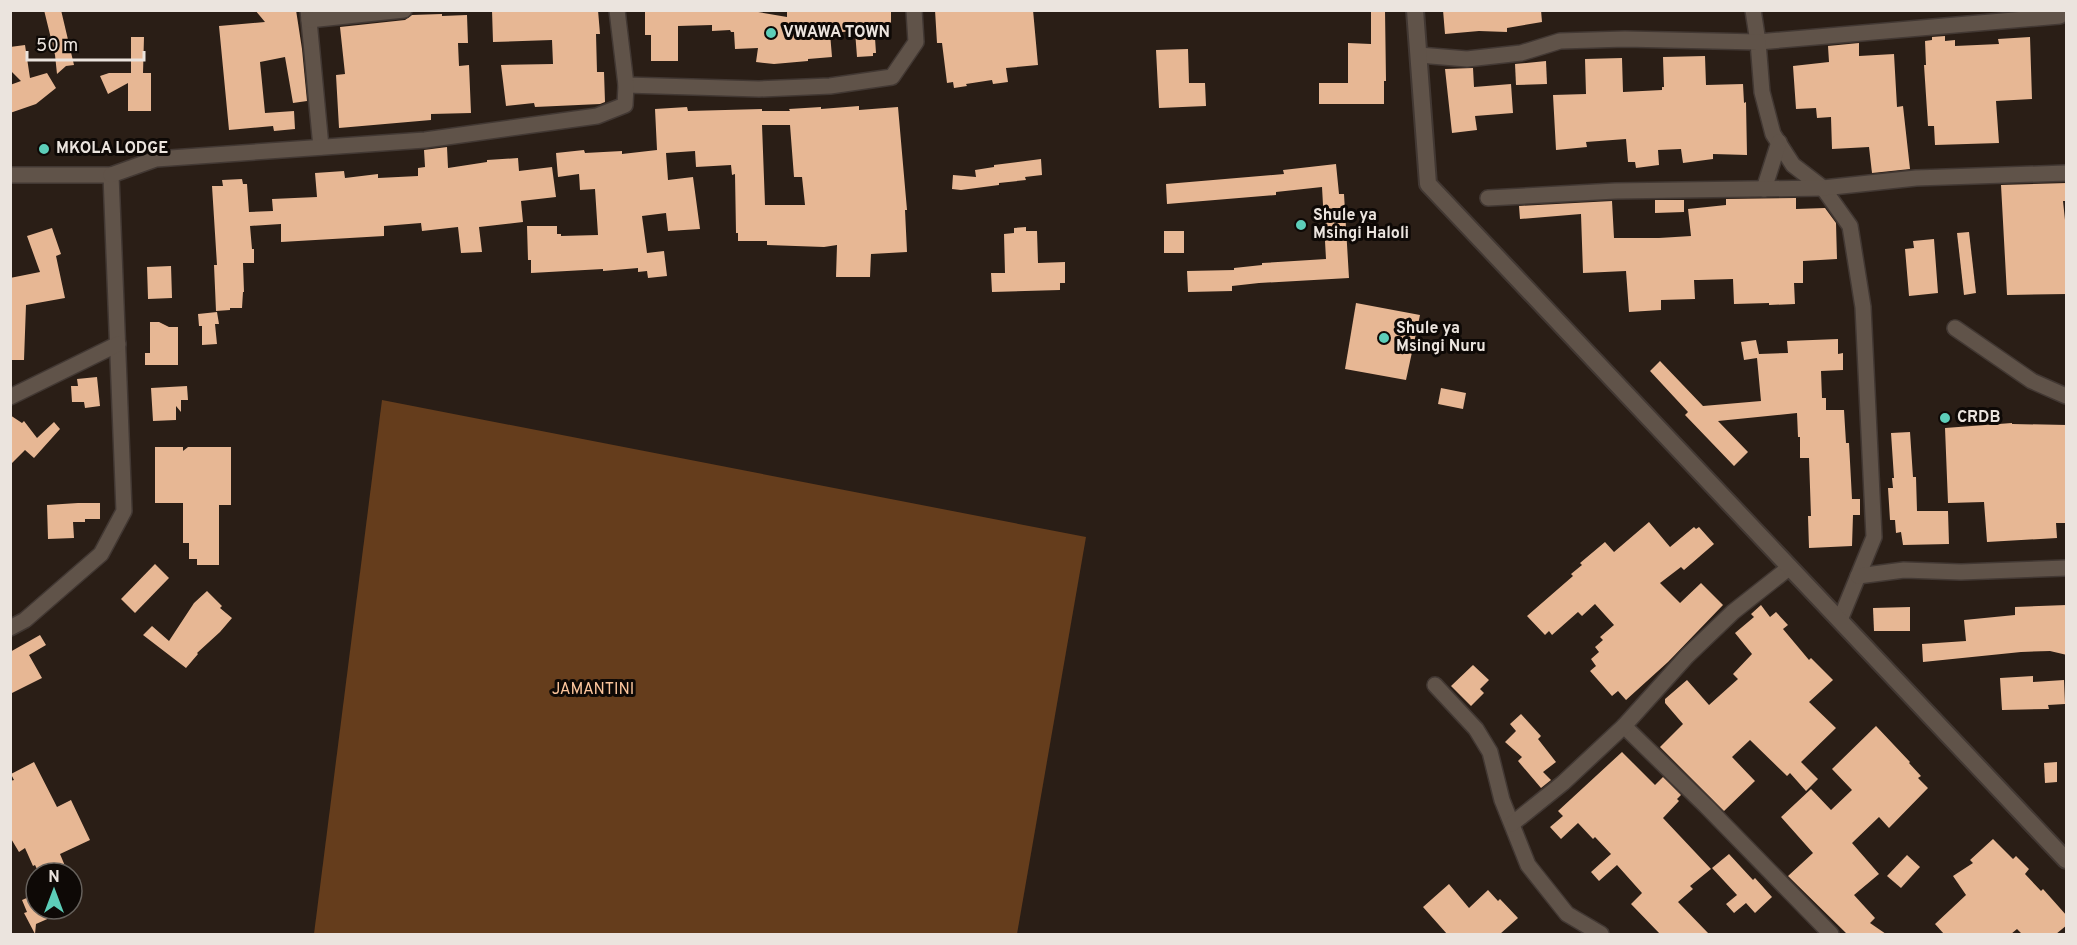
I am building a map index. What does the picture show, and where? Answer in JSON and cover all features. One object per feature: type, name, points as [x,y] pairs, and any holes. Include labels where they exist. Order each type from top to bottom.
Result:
[{"type":"street","points":[[321,147],[309,15],[404,10]]},
{"type":"street","points":[[10,175],[111,175],[156,159],[425,140],[597,116],[624,105],[626,85],[617,10]]},
{"type":"street","points":[[626,85],[759,89],[830,86],[892,77],[916,42],[914,10]]},
{"type":"street","points":[[1415,10],[1428,184],[2067,860]]},
{"type":"street","points":[[1753,10],[1762,92],[1773,134],[1793,165],[1823,188],[1850,226],[1863,307],[1874,537],[1840,620]]},
{"type":"street","points":[[1419,55],[1467,59],[1521,53],[1560,41],[1625,39],[1758,42],[2062,14]]},
{"type":"street","points":[[1764,189],[1779,142]]},
{"type":"street","points":[[1488,198],[1627,191],[1823,188],[1916,178],[2067,173]]},
{"type":"street","points":[[10,628],[25,620],[101,554],[124,511],[111,175]]},
{"type":"street","points":[[1955,328],[2032,381],[2067,396]]},
{"type":"street","points":[[10,397],[118,344]]},
{"type":"street","points":[[1512,824],[1563,783],[1624,726],[1687,656],[1732,612],[1790,567]]},
{"type":"street","points":[[1858,576],[1904,570],[1962,573],[2067,568]]},
{"type":"street","points":[[1435,685],[1476,729],[1491,752],[1502,800],[1528,865],[1567,914],[1601,934]]},
{"type":"street","points":[[1624,726],[1831,934]]},
{"type":"green space","name":"JAMANTINI","points":[[382,400],[1086,537],[1017,934],[314,934]]},
{"type":"building","points":[[44,10],[61,10],[74,65],[66,66],[57,74],[55,55]]},
{"type":"building","points":[[255,10],[296,10],[307,101],[293,103],[285,57],[260,62],[265,113],[294,111],[295,129],[274,131],[273,126],[229,130],[219,26],[265,22]]},
{"type":"building","points":[[492,10],[598,10],[600,34],[596,34],[597,72],[604,72],[605,102],[535,107],[534,103],[506,106],[501,65],[553,64],[552,40],[493,42]]},
{"type":"building","name":"VWAWA TOWN","points":[[645,10],[747,10],[787,17],[787,10],[891,10],[891,26],[879,27],[880,38],[875,38],[876,53],[873,53],[873,56],[857,57],[855,31],[830,33],[832,57],[774,64],[756,62],[758,48],[735,49],[734,32],[730,30],[712,31],[712,25],[678,26],[678,61],[651,61],[651,35],[645,35]]},
{"type":"building","points":[[935,10],[1033,10],[1038,65],[1006,68],[1008,82],[993,84],[992,80],[954,88],[953,82],[947,83],[942,43],[937,43]]},
{"type":"building","points":[[1371,10],[1385,10],[1384,104],[1319,104],[1319,83],[1348,83],[1348,43],[1371,44]]},
{"type":"building","points":[[1443,10],[1541,10],[1542,22],[1507,28],[1507,32],[1479,31],[1445,34]]},
{"type":"building","points":[[442,14],[442,16],[467,15],[468,43],[458,43],[459,66],[469,65],[471,113],[431,114],[431,120],[339,128],[336,75],[345,74],[340,27],[405,20],[412,15]]},
{"type":"building","points":[[1945,36],[1945,41],[1955,40],[1955,46],[1999,44],[1998,39],[2030,37],[2032,99],[1996,101],[1999,143],[1935,145],[1934,126],[1928,126],[1924,65],[1926,65],[1925,41],[1932,40],[1932,37]]},
{"type":"building","points":[[131,37],[144,37],[143,73],[151,73],[151,111],[128,111],[128,83],[108,94],[100,76],[109,73],[131,73]]},
{"type":"building","points":[[1859,43],[1859,56],[1894,54],[1897,107],[1903,106],[1910,169],[1872,173],[1869,147],[1832,149],[1831,117],[1817,118],[1816,108],[1796,109],[1793,66],[1829,62],[1828,46]]},
{"type":"building","points":[[25,45],[30,78],[47,73],[56,88],[36,104],[10,113],[10,85],[21,81],[10,70],[10,47]]},
{"type":"building","points":[[1188,49],[1189,83],[1205,83],[1206,106],[1159,108],[1156,50]]},
{"type":"building","points":[[1705,56],[1706,85],[1743,84],[1744,103],[1746,102],[1747,155],[1713,154],[1713,159],[1683,163],[1681,149],[1658,150],[1659,165],[1636,168],[1635,162],[1628,162],[1626,139],[1586,142],[1587,147],[1556,150],[1553,95],[1586,94],[1585,59],[1622,58],[1623,92],[1662,90],[1664,87],[1663,57]]},
{"type":"building","points":[[1546,61],[1547,84],[1516,85],[1515,64]]},
{"type":"building","points":[[1473,68],[1474,87],[1511,84],[1513,113],[1475,116],[1477,130],[1452,133],[1445,69]]},
{"type":"building","points":[[859,106],[859,110],[898,107],[907,210],[905,210],[907,252],[871,254],[870,277],[836,277],[837,245],[824,247],[767,245],[767,241],[738,241],[735,174],[732,175],[731,165],[696,167],[695,151],[666,153],[668,180],[693,177],[700,229],[668,231],[666,213],[642,216],[647,253],[664,251],[667,276],[648,278],[647,271],[638,272],[638,268],[531,273],[531,260],[528,260],[527,226],[557,226],[557,234],[561,236],[598,235],[595,189],[580,190],[579,174],[558,177],[556,153],[584,150],[585,153],[622,151],[622,154],[657,150],[655,109],[687,107],[688,111],[762,109],[762,111],[790,111],[789,109],[821,107],[821,109]],"holes":[[[762,125],[790,125],[794,177],[802,177],[805,205],[765,205]]]},
{"type":"building","points":[[447,147],[448,168],[487,162],[487,160],[518,158],[519,171],[552,167],[556,197],[521,201],[523,222],[479,227],[482,252],[461,253],[458,227],[422,231],[421,223],[384,226],[384,236],[281,242],[281,224],[250,226],[254,263],[243,263],[242,308],[216,311],[214,265],[217,265],[212,186],[223,186],[222,180],[242,179],[243,184],[247,184],[249,212],[273,211],[272,199],[317,197],[315,173],[344,171],[345,178],[378,174],[378,178],[418,176],[418,168],[425,167],[424,150]]},
{"type":"building","points":[[1041,159],[1042,175],[1025,177],[1026,180],[999,183],[999,185],[952,189],[953,175],[976,177],[975,170],[994,167],[994,165]]},
{"type":"building","points":[[1336,164],[1339,194],[1344,194],[1349,278],[1232,286],[1232,291],[1188,292],[1187,271],[1234,270],[1234,268],[1262,265],[1262,263],[1326,259],[1322,187],[1276,192],[1276,195],[1167,204],[1166,184],[1284,174],[1283,170]]},
{"type":"building","points":[[2067,183],[2067,201],[2063,201],[2067,239],[2067,294],[2007,295],[2001,185]]},
{"type":"building","points":[[1796,198],[1796,209],[1825,208],[1836,223],[1837,259],[1803,261],[1803,283],[1794,283],[1795,304],[1734,304],[1733,279],[1694,280],[1695,299],[1661,300],[1661,310],[1629,312],[1626,271],[1583,273],[1581,214],[1520,219],[1519,206],[1612,201],[1614,238],[1659,238],[1691,236],[1688,209],[1726,205],[1726,199]]},
{"type":"building","points":[[1655,200],[1684,200],[1684,212],[1655,213]]},
{"type":"building","points":[[1026,227],[1026,231],[1037,231],[1038,263],[1065,262],[1065,283],[1060,283],[1060,290],[992,292],[991,273],[1005,273],[1004,234],[1014,233],[1014,228]]},
{"type":"building","points":[[52,228],[61,254],[56,256],[65,298],[26,305],[24,360],[10,360],[10,278],[40,272],[27,236]]},
{"type":"building","points":[[1164,231],[1184,231],[1184,253],[1164,253]]},
{"type":"building","points":[[1969,232],[1976,293],[1964,295],[1957,233]]},
{"type":"building","points":[[1934,239],[1938,293],[1909,296],[1905,249],[1914,248],[1913,241]]},
{"type":"building","points":[[171,266],[172,298],[148,299],[147,267]]},
{"type":"building","points":[[1356,303],[1420,315],[1406,380],[1345,369]]},
{"type":"building","points":[[217,312],[219,324],[215,324],[217,344],[202,345],[202,326],[199,326],[198,314]]},
{"type":"building","points":[[150,322],[178,327],[178,365],[145,365],[145,353],[150,353]]},
{"type":"building","points":[[1838,339],[1838,354],[1843,353],[1843,370],[1821,371],[1822,398],[1826,398],[1826,410],[1844,410],[1846,443],[1849,443],[1852,499],[1860,499],[1860,515],[1853,515],[1852,546],[1809,548],[1808,516],[1811,516],[1809,458],[1800,458],[1797,413],[1718,421],[1748,452],[1734,466],[1685,415],[1688,412],[1650,371],[1660,361],[1703,406],[1761,401],[1757,358],[1744,360],[1741,342],[1756,340],[1759,354],[1788,353],[1787,341]]},
{"type":"building","points":[[97,377],[100,406],[85,408],[84,402],[72,402],[71,386],[78,386],[77,379]]},
{"type":"building","points":[[187,386],[188,400],[181,400],[181,412],[176,406],[176,420],[153,421],[151,388]]},
{"type":"building","points":[[1441,388],[1466,393],[1463,409],[1438,404]]},
{"type":"building","points":[[10,415],[22,423],[24,421],[37,438],[54,422],[60,429],[34,458],[25,450],[10,465]]},
{"type":"building","points":[[2012,423],[2067,425],[2067,523],[2056,523],[2057,538],[1987,542],[1984,502],[1948,503],[1945,428]]},
{"type":"building","points":[[1910,432],[1913,477],[1916,477],[1917,511],[1948,511],[1949,544],[1903,545],[1901,532],[1896,533],[1895,520],[1890,520],[1888,488],[1893,488],[1892,478],[1894,478],[1891,433]]},
{"type":"building","points":[[155,447],[183,447],[183,451],[188,447],[231,447],[231,505],[219,505],[219,565],[197,565],[197,559],[189,559],[189,543],[183,543],[183,503],[155,503]]},
{"type":"building","points":[[100,503],[100,519],[73,522],[74,538],[48,539],[47,505]]},
{"type":"building","points":[[1649,522],[1670,547],[1694,527],[1696,529],[1699,527],[1714,544],[1684,570],[1681,567],[1660,583],[1680,603],[1701,583],[1723,605],[1668,662],[1626,700],[1618,691],[1612,696],[1590,671],[1596,666],[1591,659],[1599,652],[1595,647],[1603,640],[1600,637],[1614,625],[1595,604],[1582,616],[1578,612],[1552,635],[1549,631],[1545,635],[1527,616],[1573,576],[1571,574],[1582,565],[1580,563],[1605,542],[1614,552]]},
{"type":"building","points":[[155,564],[169,578],[135,613],[121,599]]},
{"type":"building","points":[[207,591],[222,606],[220,608],[232,618],[197,653],[186,668],[143,635],[152,626],[169,641],[194,603]]},
{"type":"building","points":[[1761,605],[1770,617],[1776,612],[1788,625],[1783,629],[1809,660],[1811,658],[1833,680],[1809,702],[1836,728],[1801,762],[1818,779],[1806,791],[1790,773],[1787,776],[1750,740],[1732,757],[1755,781],[1724,811],[1660,747],[1683,724],[1665,703],[1665,699],[1687,680],[1709,705],[1738,679],[1733,674],[1752,654],[1735,633],[1754,617],[1751,614]]},
{"type":"building","points":[[2067,605],[2067,655],[2050,651],[2021,652],[1923,662],[1922,644],[1966,641],[1964,620],[2015,615],[2015,607]]},
{"type":"building","points":[[1910,607],[1910,631],[1874,631],[1873,608]]},
{"type":"building","points":[[40,635],[46,645],[29,655],[42,678],[10,694],[10,652]]},
{"type":"building","points":[[1473,665],[1489,680],[1480,689],[1484,693],[1471,706],[1451,686]]},
{"type":"building","points":[[2033,676],[2033,682],[2064,680],[2065,704],[2048,705],[2049,709],[2002,710],[2000,678]]},
{"type":"building","points":[[1521,714],[1541,736],[1538,739],[1556,762],[1543,772],[1551,780],[1541,788],[1518,761],[1522,757],[1505,742],[1516,731],[1510,724]]},
{"type":"building","points":[[1876,726],[1910,762],[1921,776],[1918,778],[1928,788],[1889,828],[1879,817],[1852,843],[1879,874],[1854,895],[1875,918],[1870,923],[1886,934],[1847,934],[1788,876],[1813,853],[1781,817],[1811,789],[1831,810],[1852,790],[1832,769]]},
{"type":"building","points":[[1622,752],[1655,785],[1663,777],[1681,795],[1677,799],[1679,801],[1663,818],[1711,869],[1690,886],[1693,889],[1678,902],[1709,934],[1660,934],[1631,904],[1642,893],[1617,865],[1599,881],[1591,872],[1611,854],[1595,837],[1593,839],[1578,823],[1561,839],[1550,827],[1563,816],[1558,811]]},
{"type":"building","points":[[34,762],[57,807],[71,800],[90,840],[60,854],[63,861],[31,861],[25,848],[19,852],[10,837],[10,781],[14,780],[11,774]]},
{"type":"building","points":[[2057,762],[2057,782],[2045,783],[2044,763]]},
{"type":"building","points":[[1993,839],[2013,859],[2016,856],[2029,869],[2025,874],[2041,891],[2043,889],[2067,916],[2067,925],[2056,934],[2022,934],[2017,929],[2011,934],[1944,934],[1935,924],[1966,895],[1953,876],[1973,863],[1970,860]]},
{"type":"building","points":[[1729,854],[1772,897],[1755,913],[1746,903],[1734,913],[1726,904],[1737,895],[1712,868]]},
{"type":"building","points":[[1907,855],[1920,867],[1901,888],[1887,876]]},
{"type":"building","points":[[1449,884],[1469,908],[1488,890],[1518,918],[1500,934],[1447,934],[1423,907]]},
{"type":"building","points":[[28,921],[43,921],[36,924],[35,934]]},
{"type":"place","name":"VWAWA TOWN","points":[[771,33]]},
{"type":"place","name":"MKOLA LODGE","points":[[44,149]]},
{"type":"place","name":"Shule ya Msingi Haloli","points":[[1301,225]]},
{"type":"place","name":"Shule ya Msingi Nuru","points":[[1384,338]]},
{"type":"place","name":"CRDB","points":[[1945,418]]}]
